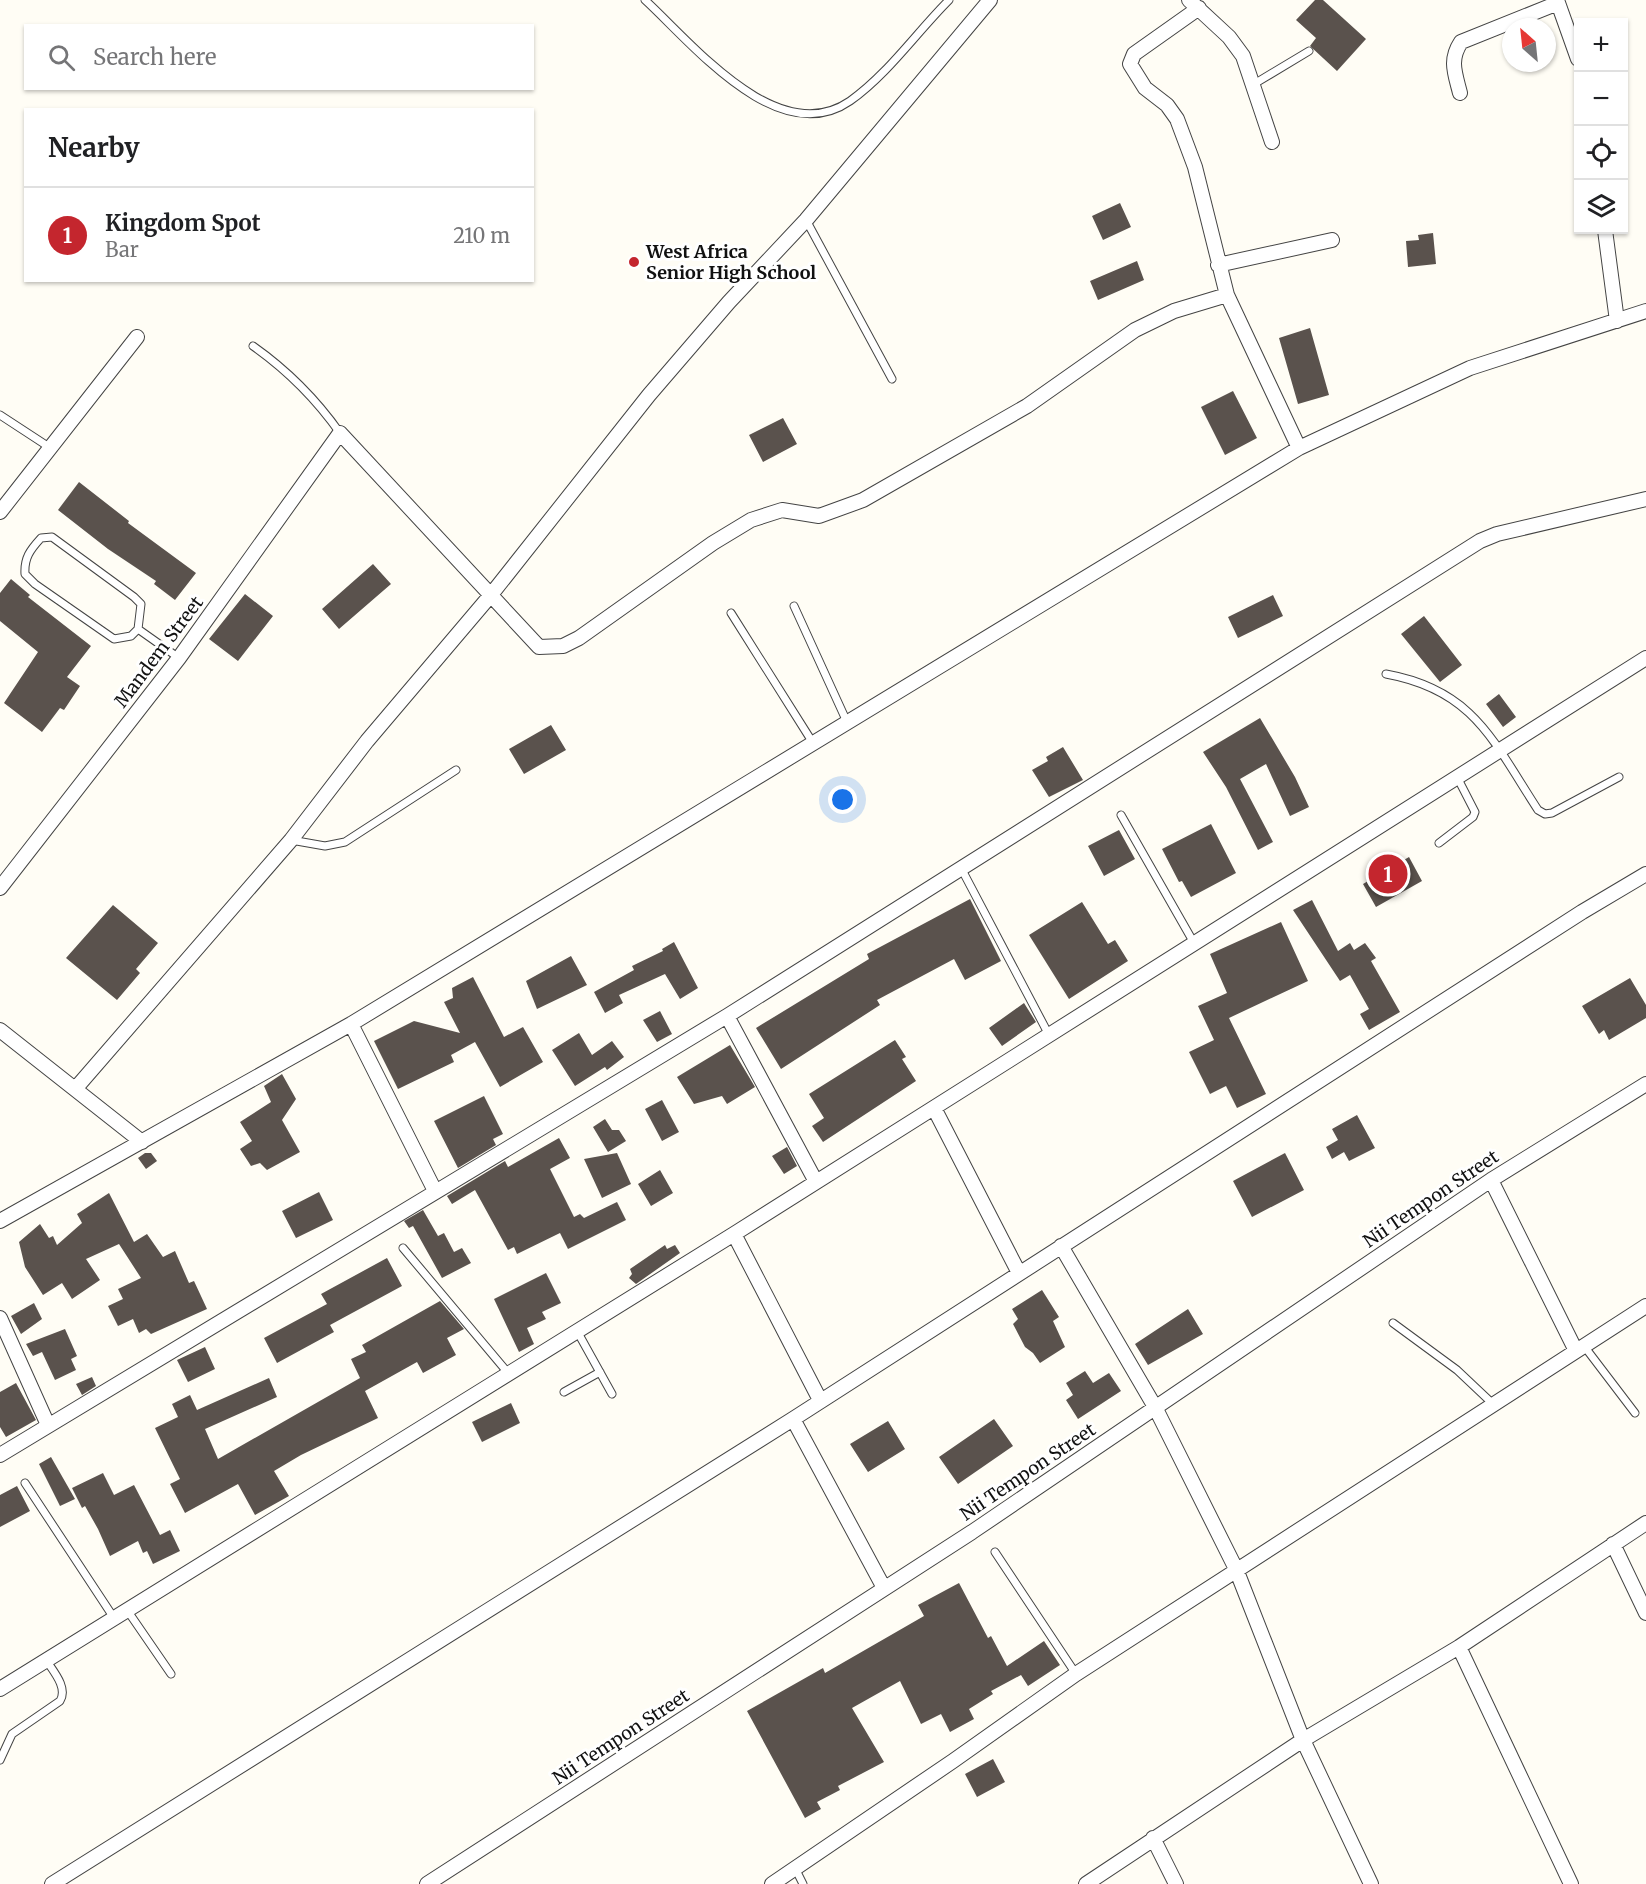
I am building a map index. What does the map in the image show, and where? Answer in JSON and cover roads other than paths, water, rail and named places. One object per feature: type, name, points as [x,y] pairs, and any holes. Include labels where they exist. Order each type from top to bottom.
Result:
[{"type":"street","points":[[76,1088],[291,840],[367,741],[490,596],[649,395],[729,302],[806,220],[990,0]]},
{"type":"street","points":[[1460,93],[1452,62],[1454,52],[1461,42],[1557,1],[1574,48]]},
{"type":"street","points":[[1272,142],[1243,56],[1229,37],[1194,4],[1134,54],[1130,64],[1145,88],[1167,105],[1177,118],[1195,167],[1227,294],[1299,448]]},
{"type":"street","points":[[1606,234],[1617,321]]},
{"type":"street","points":[[1218,265],[1332,240]]},
{"type":"street","points":[[340,433],[539,647],[563,646],[751,520],[782,510],[819,516],[863,500],[1027,406],[1135,330],[1174,311],[1227,294]]},
{"type":"street","points":[[0,1221],[351,1024],[1299,448],[1470,368],[1646,311]]},
{"type":"street","points":[[0,512],[137,337]]},
{"type":"street","name":"Mandem Street","points":[[0,888],[179,658],[340,433]]},
{"type":"street","points":[[0,1455],[727,1016],[1480,541],[1497,534],[1646,499]]},
{"type":"street","points":[[0,1689],[734,1234],[815,1180],[934,1108],[1646,658]]},
{"type":"street","points":[[52,1884],[793,1419],[1582,912],[1646,874]]},
{"type":"street","points":[[727,1016],[815,1180]]},
{"type":"street","points":[[351,1024],[435,1191]]},
{"type":"street","points":[[0,1030],[142,1142]]},
{"type":"street","name":"Nii Tempon Street","points":[[427,1884],[884,1588],[1491,1180],[1646,1084]]},
{"type":"street","points":[[934,1108],[1019,1273]]},
{"type":"street","points":[[1491,1180],[1580,1348]]},
{"type":"street","points":[[734,1234],[820,1400]]},
{"type":"street","points":[[1061,1246],[1155,1407],[1236,1569],[1303,1740],[1371,1884]]},
{"type":"street","points":[[772,1884],[1076,1674],[1646,1306]]},
{"type":"street","points":[[0,1318],[48,1425]]},
{"type":"street","points":[[793,1419],[884,1588]]},
{"type":"street","points":[[1086,1884],[1303,1740],[1459,1647],[1646,1523]]},
{"type":"street","points":[[1613,1544],[1646,1613]]},
{"type":"street","points":[[1459,1647],[1571,1884]]},
{"type":"street","points":[[1153,1838],[1176,1884]]},
{"type":"lane","points":[[645,0],[714,68],[764,103],[804,113],[827,111],[848,102],[886,70],[921,27],[949,0]]},
{"type":"lane","points":[[1254,84],[1309,51]]},
{"type":"lane","points":[[806,220],[892,379]]},
{"type":"lane","points":[[253,346],[273,360],[316,400],[340,433]]},
{"type":"lane","points":[[0,415],[49,447]]},
{"type":"lane","points":[[52,537],[134,597],[141,604],[138,629],[131,636],[114,639],[35,584],[25,574],[24,561],[33,546],[40,538],[52,537]]},
{"type":"lane","points":[[794,606],[847,722]]},
{"type":"lane","points":[[731,613],[813,743]]},
{"type":"lane","points":[[138,629],[179,658]]},
{"type":"lane","points":[[1386,674],[1444,692],[1471,713],[1499,750],[1538,810],[1545,814],[1552,813],[1619,777]]},
{"type":"lane","points":[[291,840],[325,846],[345,842],[456,770]]},
{"type":"lane","points":[[1439,843],[1473,817],[1475,812],[1457,777]]},
{"type":"lane","points":[[1121,815],[1194,943]]},
{"type":"lane","points":[[962,868],[1049,1035]]},
{"type":"lane","points":[[403,1248],[509,1374]]},
{"type":"lane","points":[[1393,1323],[1458,1370],[1493,1404]]},
{"type":"lane","points":[[577,1331],[612,1394]]},
{"type":"lane","points":[[1580,1348],[1635,1413]]},
{"type":"lane","points":[[564,1392],[600,1372]]},
{"type":"lane","points":[[26,1483],[114,1618]]},
{"type":"lane","points":[[995,1552],[1076,1674]]},
{"type":"lane","points":[[127,1610],[171,1674]]},
{"type":"lane","points":[[0,1760],[12,1734],[60,1701],[64,1695],[63,1688],[46,1660]]},
{"type":"lane","points":[[795,1868],[803,1884]]},
{"type":"place","name":"West Africa Senior High School","points":[[634,262]]},
{"type":"place","name":"Kingdom Spot","points":[[1388,874]]}]
